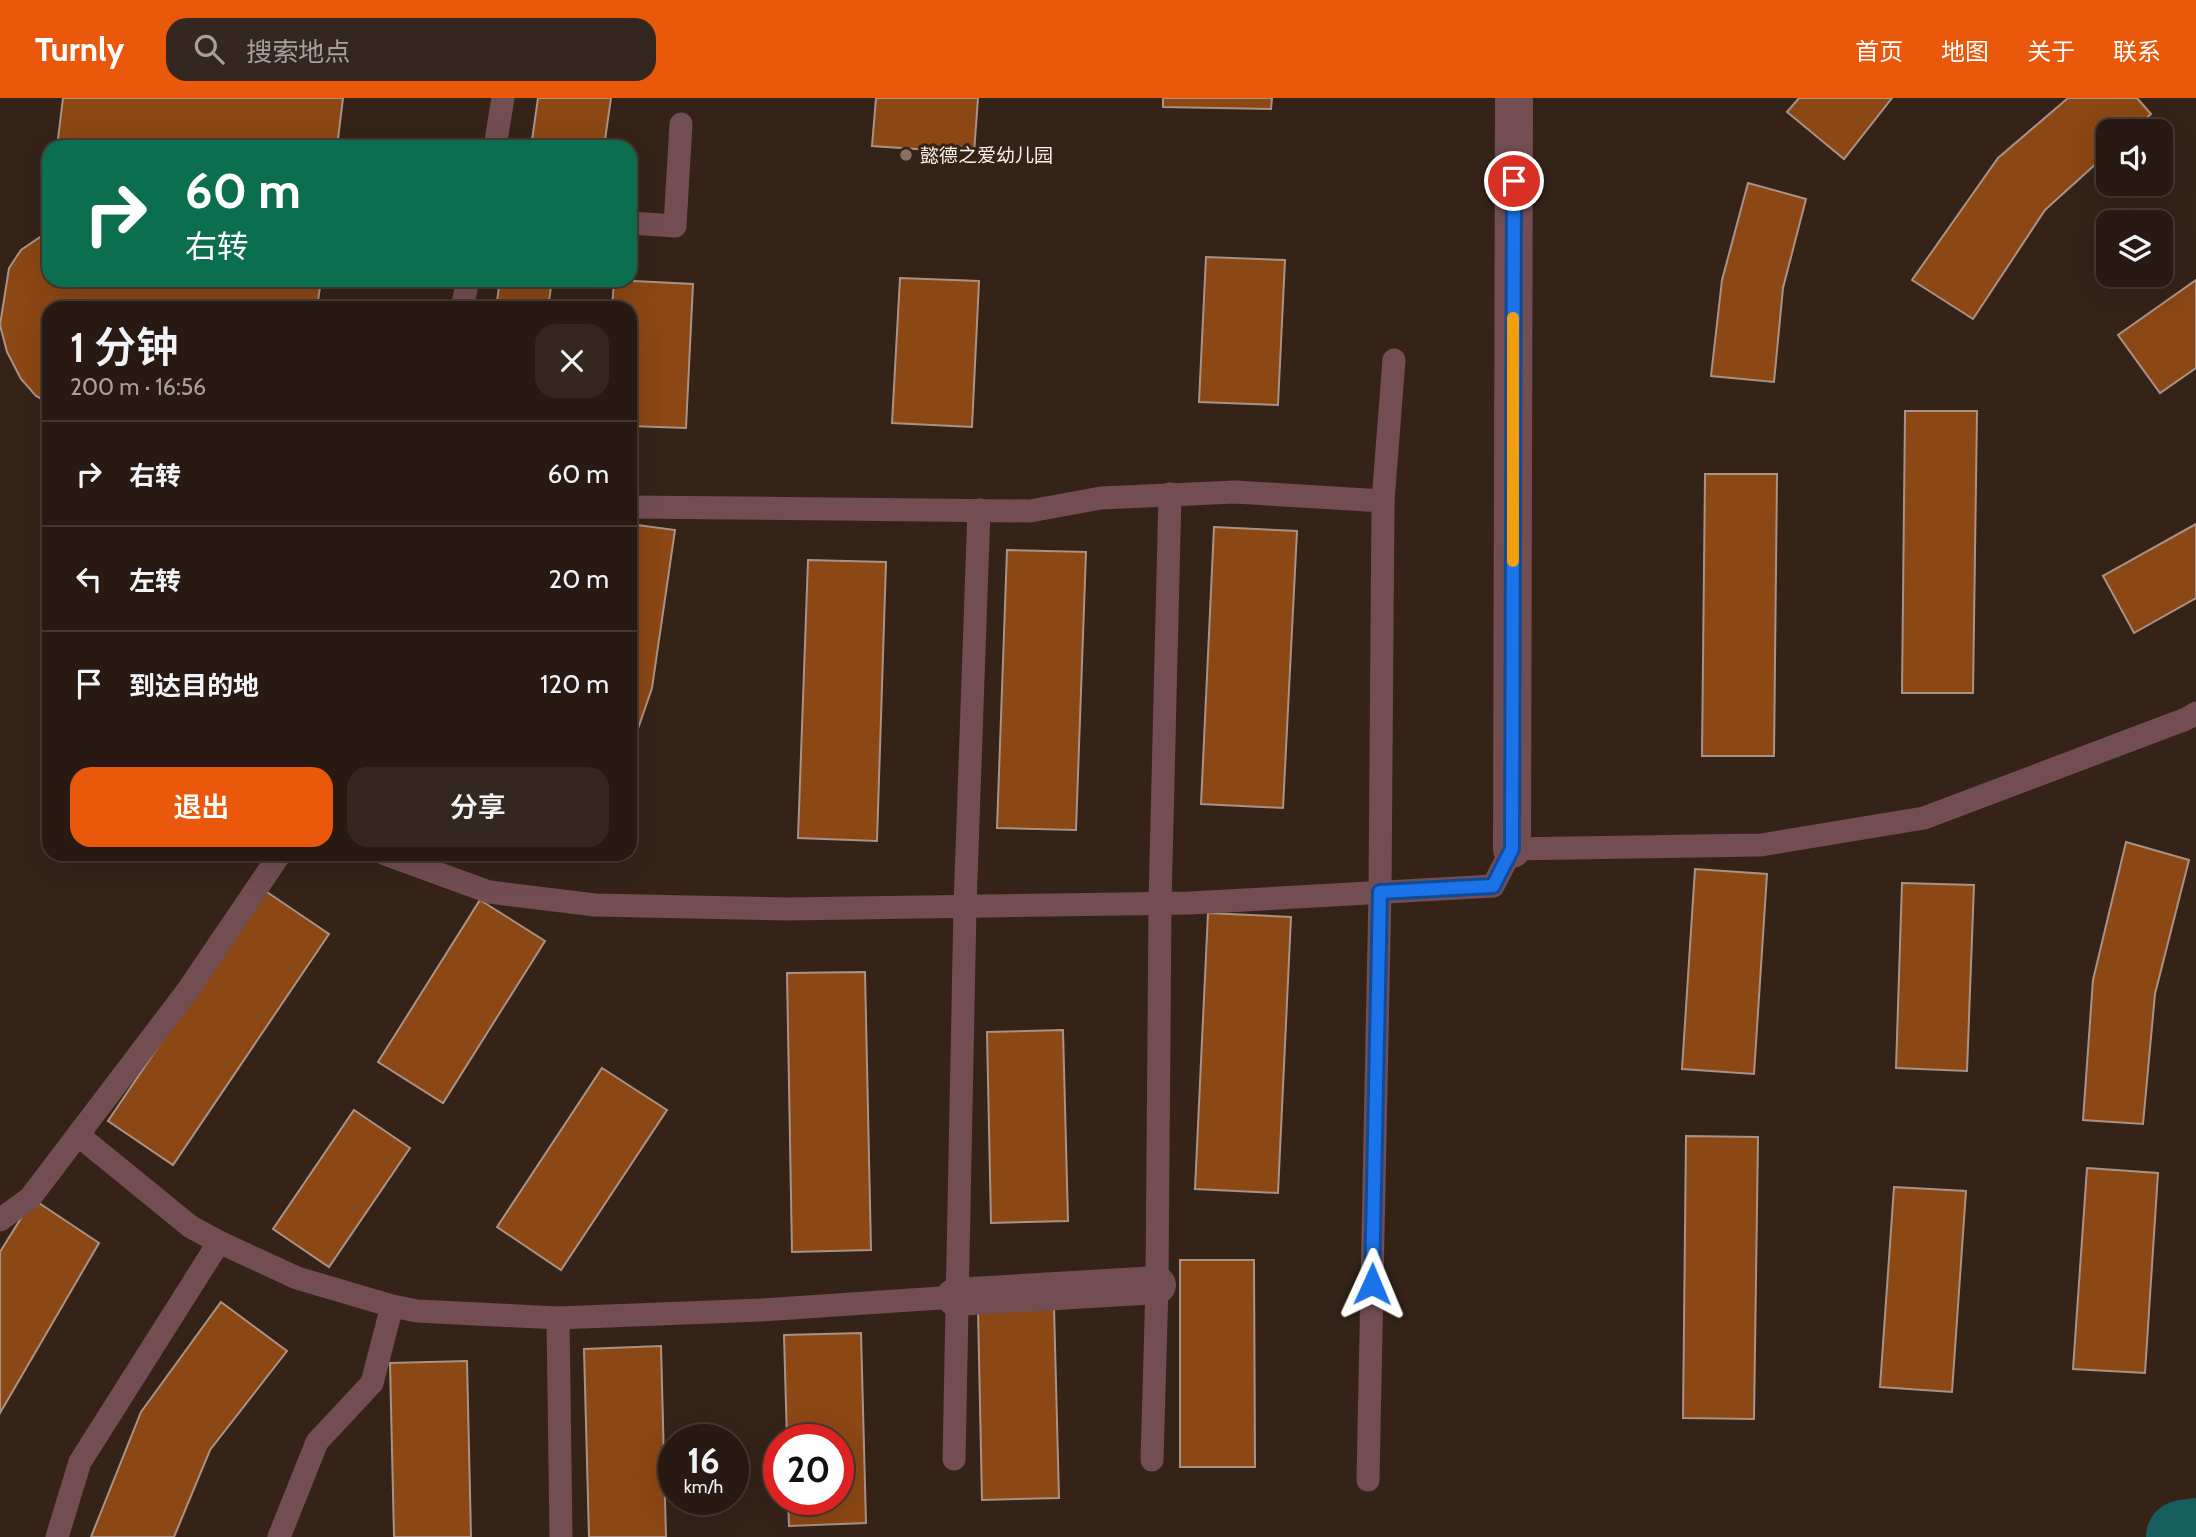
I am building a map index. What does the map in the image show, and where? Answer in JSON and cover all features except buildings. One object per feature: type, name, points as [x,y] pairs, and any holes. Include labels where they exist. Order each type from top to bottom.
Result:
[{"type":"street","points":[[1512,849],[1514,98]]},
{"type":"street","points":[[955,1297],[1157,1285]]},
{"type":"lane","points":[[496,140],[503,98]]},
{"type":"lane","points":[[637,223],[675,226],[681,124]]},
{"type":"lane","points":[[1368,1480],[1380,892],[1383,501],[1394,360]]},
{"type":"lane","points":[[637,507],[1030,511],[1101,498],[1235,492],[1383,501]]},
{"type":"lane","points":[[1152,1460],[1157,1285],[1160,904],[1170,494]]},
{"type":"lane","points":[[954,1459],[955,1297],[965,906],[979,510]]},
{"type":"lane","points":[[404,861],[489,892],[596,905],[788,909],[1160,904],[1493,886],[1512,849],[1761,845],[1924,818],[2196,713]]},
{"type":"lane","points":[[0,1220],[30,1198],[188,990],[275,861]]},
{"type":"lane","points":[[78,1135],[191,1227],[219,1242],[297,1278],[417,1311],[558,1318],[761,1310],[955,1297]]},
{"type":"lane","points":[[57,1537],[80,1462],[219,1242]]},
{"type":"lane","points":[[279,1537],[317,1442],[372,1383],[392,1306]]},
{"type":"lane","points":[[558,1318],[561,1537]]},
{"type":"waterway","points":[[2183,1537],[2196,1535]]},
{"type":"slow traffic","points":[[1513,318],[1513,561]]},
{"type":"place","name":"懿德之爱幼儿园","points":[[906,155]]},
{"type":"route","points":[[1372,1284],[1380,892],[1493,886],[1512,849],[1514,181]]}]
